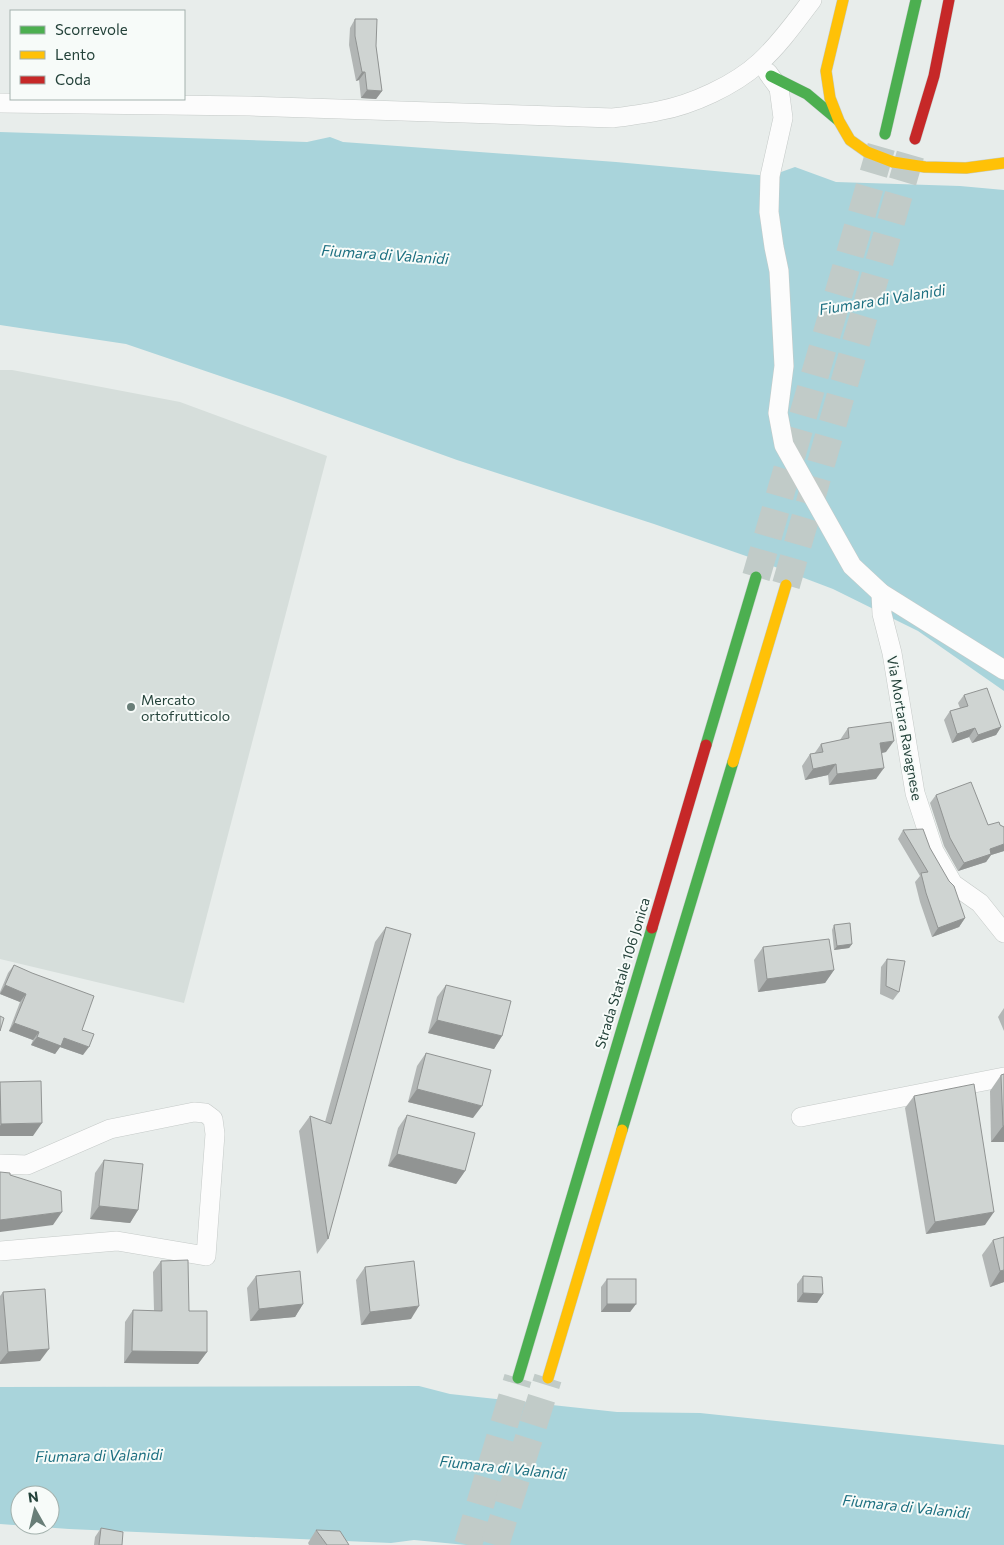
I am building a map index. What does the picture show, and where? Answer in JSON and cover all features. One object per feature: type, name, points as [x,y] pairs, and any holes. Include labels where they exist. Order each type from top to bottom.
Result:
[{"type":"highway","points":[[843,0],[826,71],[830,98],[839,122],[850,140],[867,152],[893,162],[925,167],[966,168],[1004,163]]},
{"type":"highway","points":[[899,78],[911,0]]},
{"type":"highway","points":[[884,134],[899,78],[916,0]]},
{"type":"highway","points":[[934,76],[949,0]]},
{"type":"highway","points":[[915,140],[934,76],[959,8]]},
{"type":"highway","points":[[765,69],[819,101],[839,122]]},
{"type":"highway","name":"Strada Statale 106 Jonica","points":[[518,1378],[756,577]]},
{"type":"highway","points":[[548,1378],[786,586]]},
{"type":"street","points":[[0,103],[249,106],[613,118],[659,111],[701,98],[736,79],[765,69],[784,36],[812,0]]},
{"type":"street","points":[[765,69],[779,88],[783,118],[770,176],[769,212],[779,271],[784,366],[778,413],[784,444],[852,566],[882,592],[1004,670]]},
{"type":"street","name":"Via Mortara Ravagnese","points":[[882,592],[882,614],[892,653],[915,793],[934,851],[953,884],[980,903],[1004,933]]},
{"type":"street","points":[[801,1117],[1004,1077]]},
{"type":"street","points":[[0,1164],[27,1165],[110,1129],[194,1112],[205,1113],[213,1118],[215,1134],[206,1256],[117,1241],[0,1251]]},
{"type":"shaded area","name":"Mercato ortofrutticolo","points":[[0,370],[12,370],[180,402],[327,456],[184,1003],[0,959]]},
{"type":"water","name":"Fiumara di Valanidi","points":[[0,132],[307,142],[330,137],[343,142],[616,162],[770,176],[795,167],[836,182],[960,186],[1004,190],[1004,691],[918,631],[833,589],[746,556],[457,460],[285,398],[126,344],[0,325]]},
{"type":"water","name":"Fiumara di Valanidi","points":[[419,1386],[450,1394],[617,1412],[700,1413],[1004,1445],[1004,1545],[466,1545],[414,1540],[391,1543],[69,1529],[60,1528],[60,1485],[10,1485],[10,1525],[0,1524],[0,1387]]},
{"type":"building","points":[[355,19],[377,19],[376,46],[382,91],[367,90],[365,72],[362,72],[355,36]]},
{"type":"building","points":[[987,688],[1001,727],[978,735],[975,728],[957,734],[950,711],[968,706],[964,695]]},
{"type":"building","points":[[891,722],[894,741],[880,743],[884,768],[837,774],[836,764],[813,769],[810,754],[823,752],[821,744],[849,738],[848,728]]},
{"type":"building","points":[[971,782],[988,825],[999,822],[1004,827],[1004,844],[990,849],[991,854],[964,863],[950,838],[936,795]]},
{"type":"building","points":[[923,829],[930,848],[949,881],[954,886],[965,918],[938,928],[921,873],[928,872],[903,830]]},
{"type":"building","points":[[850,923],[852,944],[837,946],[834,925]]},
{"type":"building","points":[[386,927],[411,934],[328,1239],[310,1116],[331,1124]]},
{"type":"building","points":[[829,939],[834,970],[767,979],[763,947]]},
{"type":"building","points":[[887,959],[905,961],[899,992],[886,986]]},
{"type":"building","points":[[14,965],[94,996],[82,1030],[94,1034],[89,1047],[64,1038],[61,1046],[37,1037],[39,1032],[14,1023],[26,994],[5,985]]},
{"type":"building","points":[[446,985],[511,1001],[502,1036],[437,1020]]},
{"type":"building","points":[[0,1016],[4,1018],[0,1031]]},
{"type":"building","points":[[426,1053],[491,1070],[482,1106],[417,1089]]},
{"type":"building","points":[[1004,1074],[1004,1126],[1003,1126],[1001,1075]]},
{"type":"building","points":[[41,1081],[42,1123],[1,1124],[0,1082]]},
{"type":"building","points":[[974,1084],[994,1212],[935,1222],[914,1096]]},
{"type":"building","points":[[407,1115],[475,1133],[465,1171],[397,1154]]},
{"type":"building","points":[[104,1160],[143,1164],[138,1210],[99,1206]]},
{"type":"building","points":[[0,1172],[10,1173],[10,1175],[61,1191],[62,1212],[0,1220]]},
{"type":"building","points":[[1004,1237],[1004,1270],[1000,1271],[993,1240]]},
{"type":"building","points":[[188,1260],[189,1311],[207,1311],[207,1352],[132,1351],[133,1310],[162,1311],[161,1261]]},
{"type":"building","points":[[414,1261],[419,1306],[370,1312],[365,1267]]},
{"type":"building","points":[[300,1271],[303,1304],[259,1309],[256,1276]]},
{"type":"building","points":[[803,1276],[822,1277],[823,1294],[803,1293]]},
{"type":"building","points":[[607,1279],[636,1279],[636,1304],[607,1304]]},
{"type":"building","points":[[45,1289],[49,1349],[8,1352],[3,1292]]},
{"type":"building","points":[[101,1528],[123,1532],[122,1545],[99,1545]]},
{"type":"building","points":[[316,1530],[340,1531],[349,1545],[327,1545]]},
{"type":"tunnel","points":[[756,577],[885,134]]},
{"type":"tunnel","points":[[786,585],[914,142]]},
{"type":"tunnel","points":[[468,1545],[518,1378]]},
{"type":"tunnel","points":[[495,1545],[548,1378]]},
{"type":"traffic: fast","points":[[885,134],[916,0]]},
{"type":"traffic: fast","points":[[771,76],[807,94],[838,120]]},
{"type":"traffic: fast","points":[[706,745],[756,577]]},
{"type":"traffic: fast","points":[[622,1130],[733,762]]},
{"type":"traffic: fast","points":[[518,1378],[652,928]]},
{"type":"traffic: slow","points":[[843,0],[826,71],[830,98],[839,121],[850,140],[867,152],[893,162],[925,167],[966,168],[1004,163]]},
{"type":"traffic: slow","points":[[733,762],[786,585]]},
{"type":"traffic: slow","points":[[548,1378],[622,1130]]},
{"type":"traffic: jam","points":[[915,139],[934,76],[949,0]]},
{"type":"traffic: jam","points":[[652,928],[706,745]]},
{"type":"place","name":"Mercato ortofrutticolo","points":[[131,707]]}]
